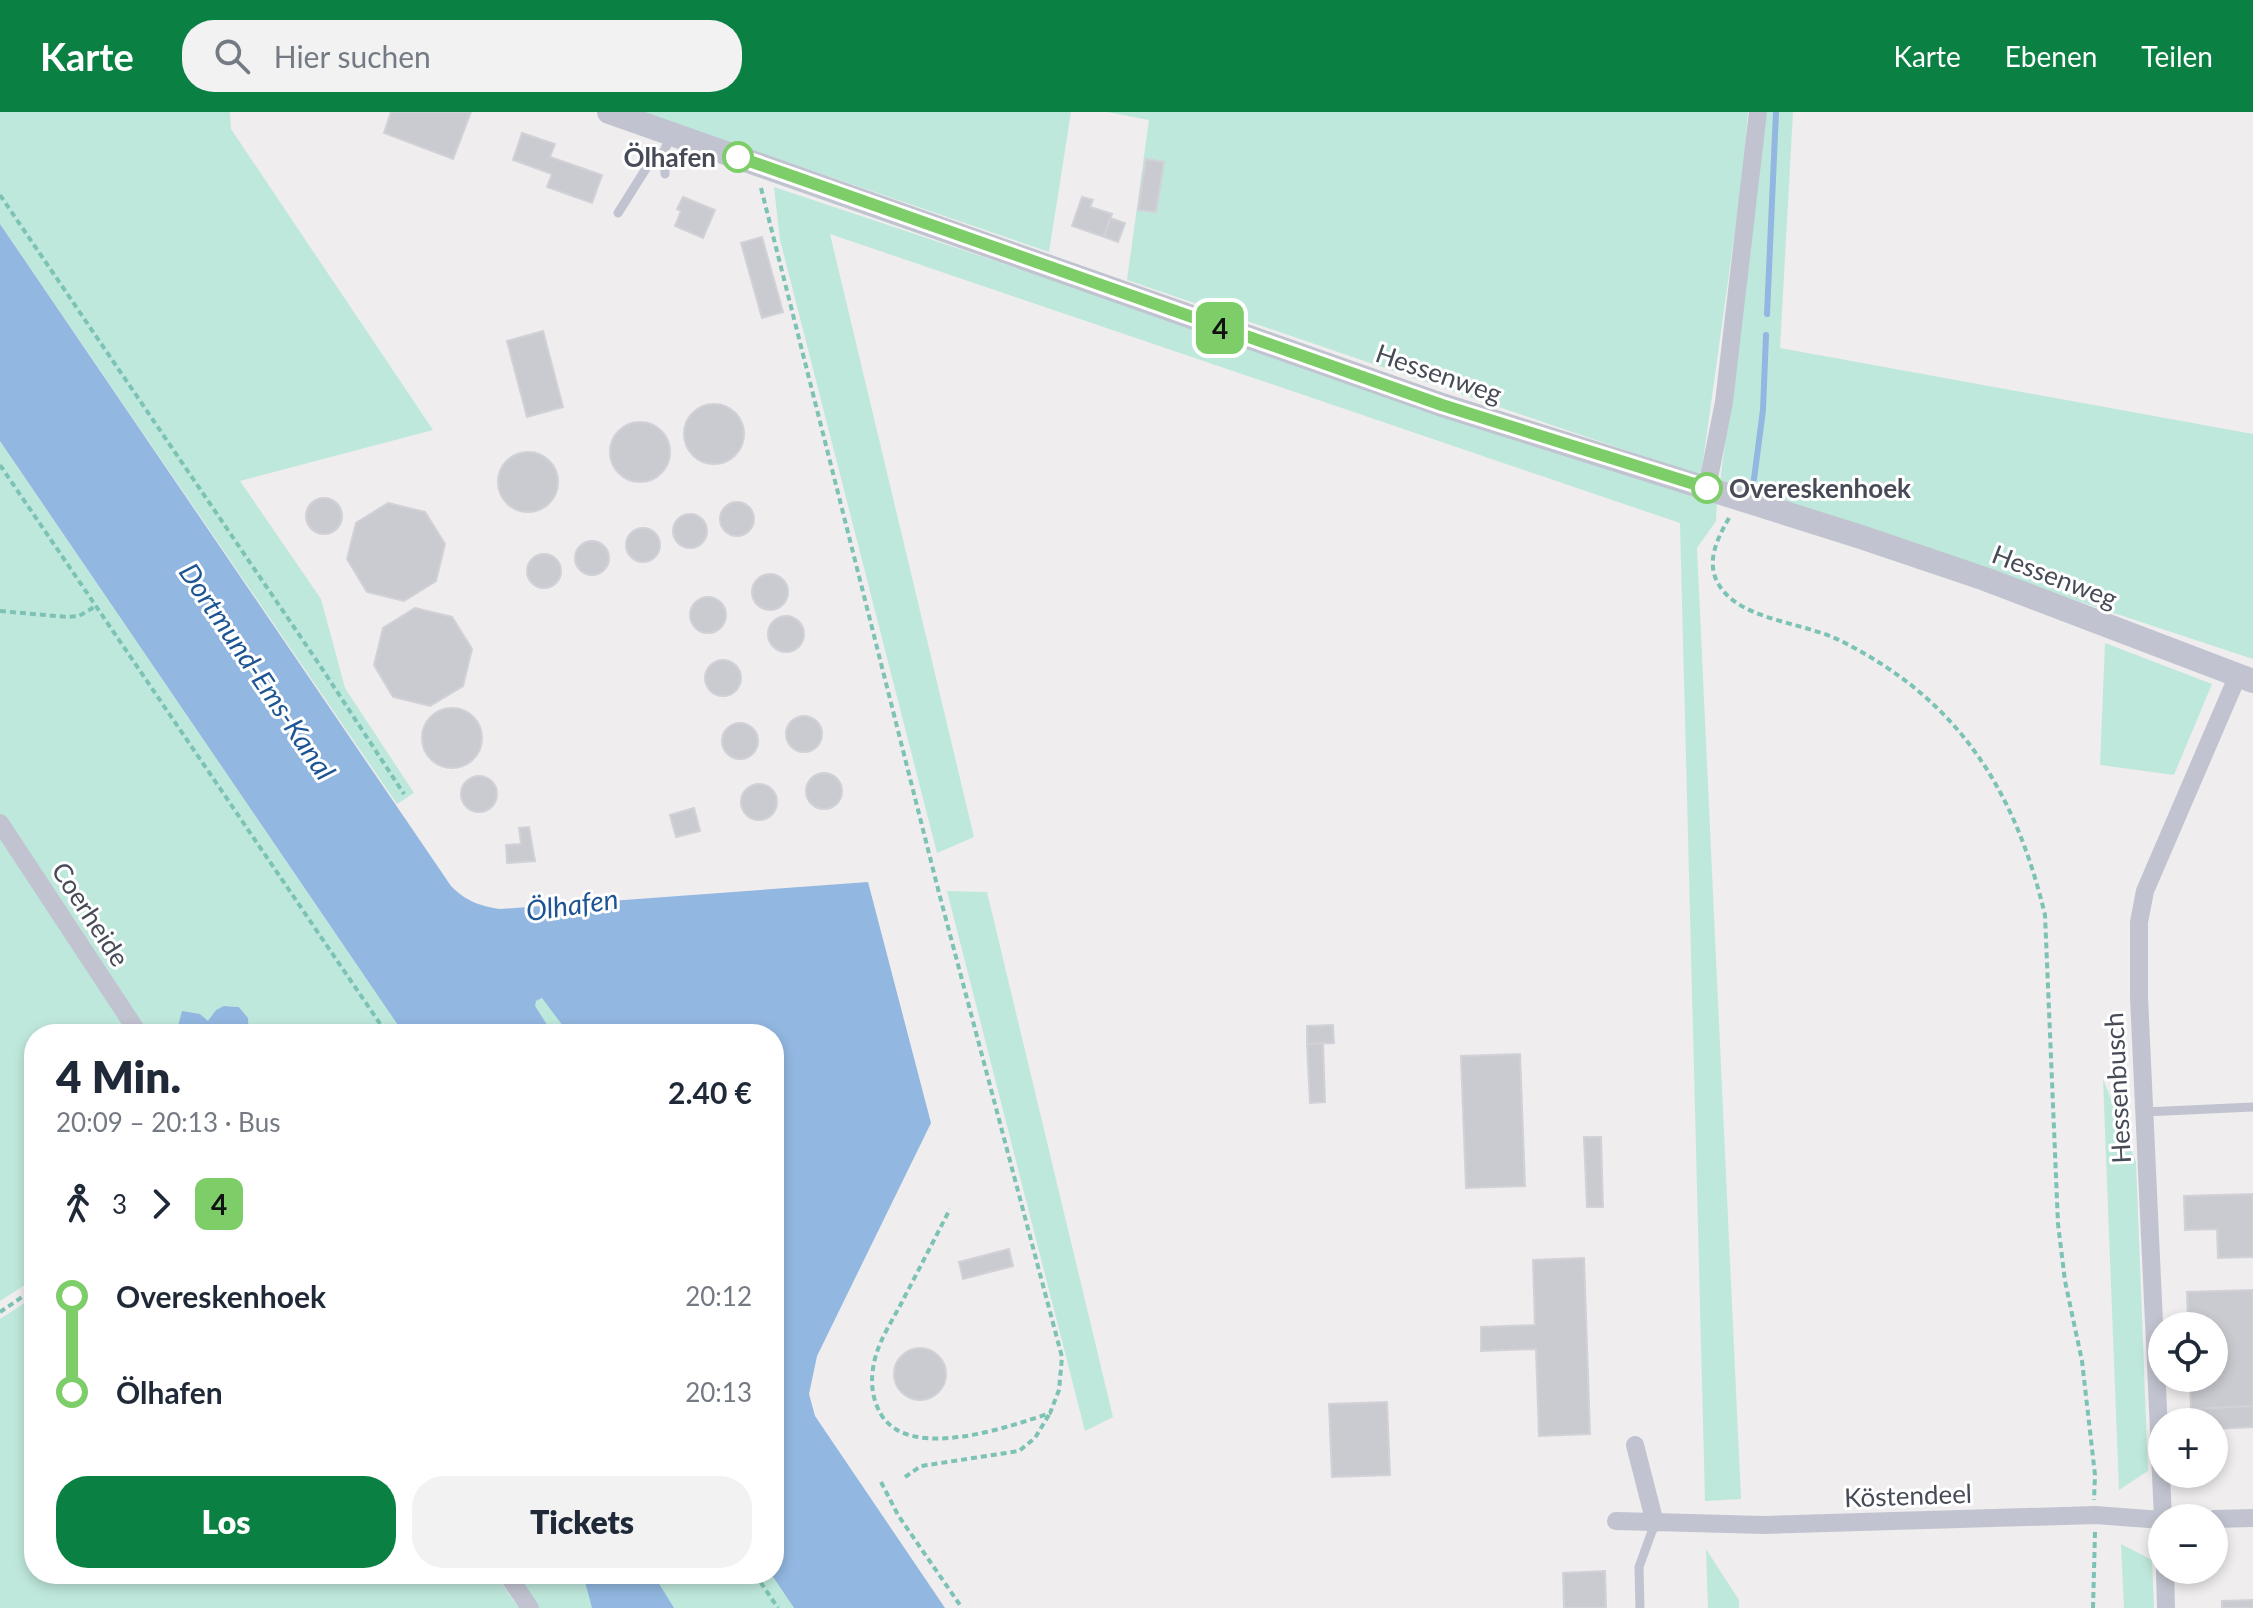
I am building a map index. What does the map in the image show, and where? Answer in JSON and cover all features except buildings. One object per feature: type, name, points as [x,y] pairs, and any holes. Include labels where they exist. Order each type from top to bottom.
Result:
[{"type":"street","name":"Hessenweg","points":[[609,112],[668,142],[762,166],[1428,400],[1985,579],[2246,678]]},
{"type":"street","points":[[1707,488],[1724,402],[1758,112]]},
{"type":"street","name":"Hessenbusch","points":[[2162,1504],[2144,1112],[2139,922],[2145,891],[2246,678]]},
{"type":"street","name":"Coerheide","points":[[0,823],[132,1024]]},
{"type":"street","points":[[1635,1445],[1655,1523]]},
{"type":"street","name":"Köstendeel","points":[[1616,1521],[1764,1525],[2095,1515],[2148,1518]]},
{"type":"street","points":[[2228,1519],[2253,1518]]},
{"type":"street","points":[[514,1584],[530,1608]]},
{"type":"street","points":[[2165,1584],[2166,1608]]},
{"type":"lane","points":[[665,174],[668,142]]},
{"type":"lane","points":[[618,213],[647,167],[668,142]]},
{"type":"lane","points":[[2144,1112],[2253,1107]]},
{"type":"lane","points":[[1640,1608],[1639,1567],[1655,1523]]},
{"type":"path","points":[[762,166],[759,177],[774,246],[926,830],[939,893],[1062,1357],[1059,1390],[1050,1413],[1035,1438],[1019,1451],[921,1466],[905,1477]]},
{"type":"path","points":[[0,195],[404,794]]},
{"type":"path","points":[[0,465],[380,1024]]},
{"type":"path","points":[[1736,497],[1711,557],[1716,578],[1727,595],[1748,608],[1839,640],[1923,693],[1970,744],[1999,788],[2033,866],[2046,928],[2058,1224],[2065,1281],[2082,1361],[2095,1475],[2093,1608]]},
{"type":"path","points":[[0,611],[68,617],[79,616],[96,606]]},
{"type":"path","points":[[950,1209],[874,1360],[875,1405],[885,1421],[895,1429],[927,1439],[1014,1425],[1050,1413]]},
{"type":"path","points":[[0,1312],[24,1296]]},
{"type":"path","points":[[881,1482],[898,1515],[962,1608]]},
{"type":"path","points":[[762,1584],[778,1608]]},
{"type":"green space","points":[[0,112],[230,112],[231,129],[433,430],[240,481],[321,599],[345,688],[414,793],[397,804],[0,224]]},
{"type":"green space","points":[[639,112],[1071,112],[1049,252],[664,120]]},
{"type":"green space","points":[[1107,112],[1748,112],[1743,173],[1701,476],[1127,280],[1149,120]]},
{"type":"green space","points":[[1766,112],[1793,112],[1780,348],[2253,434],[2253,659],[1720,483]]},
{"type":"green space","points":[[774,187],[1717,502],[1716,521],[1697,548],[1741,1499],[1705,1501],[1680,523],[830,234],[974,837],[937,853],[780,240]]},
{"type":"green space","points":[[0,441],[397,1024],[248,1024],[248,1018],[239,1007],[225,1006],[208,1021],[141,1024],[0,815]]},
{"type":"green space","points":[[2105,643],[2212,684],[2174,775],[2100,765]]},
{"type":"green space","points":[[0,835],[123,1024],[24,1024],[24,1285],[0,1301]]},
{"type":"green space","points":[[947,891],[987,892],[1113,1417],[1085,1431]]},
{"type":"green space","points":[[545,999],[562,1024],[546,1024],[534,1006],[536,1001]]},
{"type":"green space","points":[[2103,1079],[2136,1162],[2148,1471],[2119,1490]]},
{"type":"green space","points":[[24,1303],[24,1584],[502,1584],[519,1608],[0,1608],[0,1319]]},
{"type":"green space","points":[[2121,1544],[2148,1558],[2148,1584],[2153,1584],[2154,1608],[2124,1608]]},
{"type":"green space","points":[[1706,1549],[1739,1600],[1739,1608],[1708,1608]]},
{"type":"green space","points":[[523,1584],[778,1584],[794,1608],[539,1608]]},
{"type":"water","name":"Dortmund-Ems-Kanal","points":[[0,224],[451,886],[462,896],[500,909],[868,882],[931,1123],[817,1356],[809,1394],[815,1416],[945,1608],[794,1608],[778,1584],[784,1584],[784,1024],[562,1024],[542,998],[536,1001],[535,1006],[547,1024],[397,1024],[0,441]]},
{"type":"water","points":[[224,1006],[239,1007],[248,1018],[248,1024],[179,1024],[182,1011],[200,1014],[208,1021],[216,1010]]},
{"type":"water","points":[[586,1584],[659,1584],[674,1608],[592,1608]]},
{"type":"waterway","points":[[1767,314],[1776,112]]},
{"type":"waterway","points":[[1754,479],[1763,410],[1766,335]]},
{"type":"bus line","name":"4","points":[[738,157],[1442,405],[1707,488]]},
{"type":"place","name":"Ölhafen","points":[[738,157]]},
{"type":"place","name":"Overeskenhoek","points":[[1707,488]]}]
